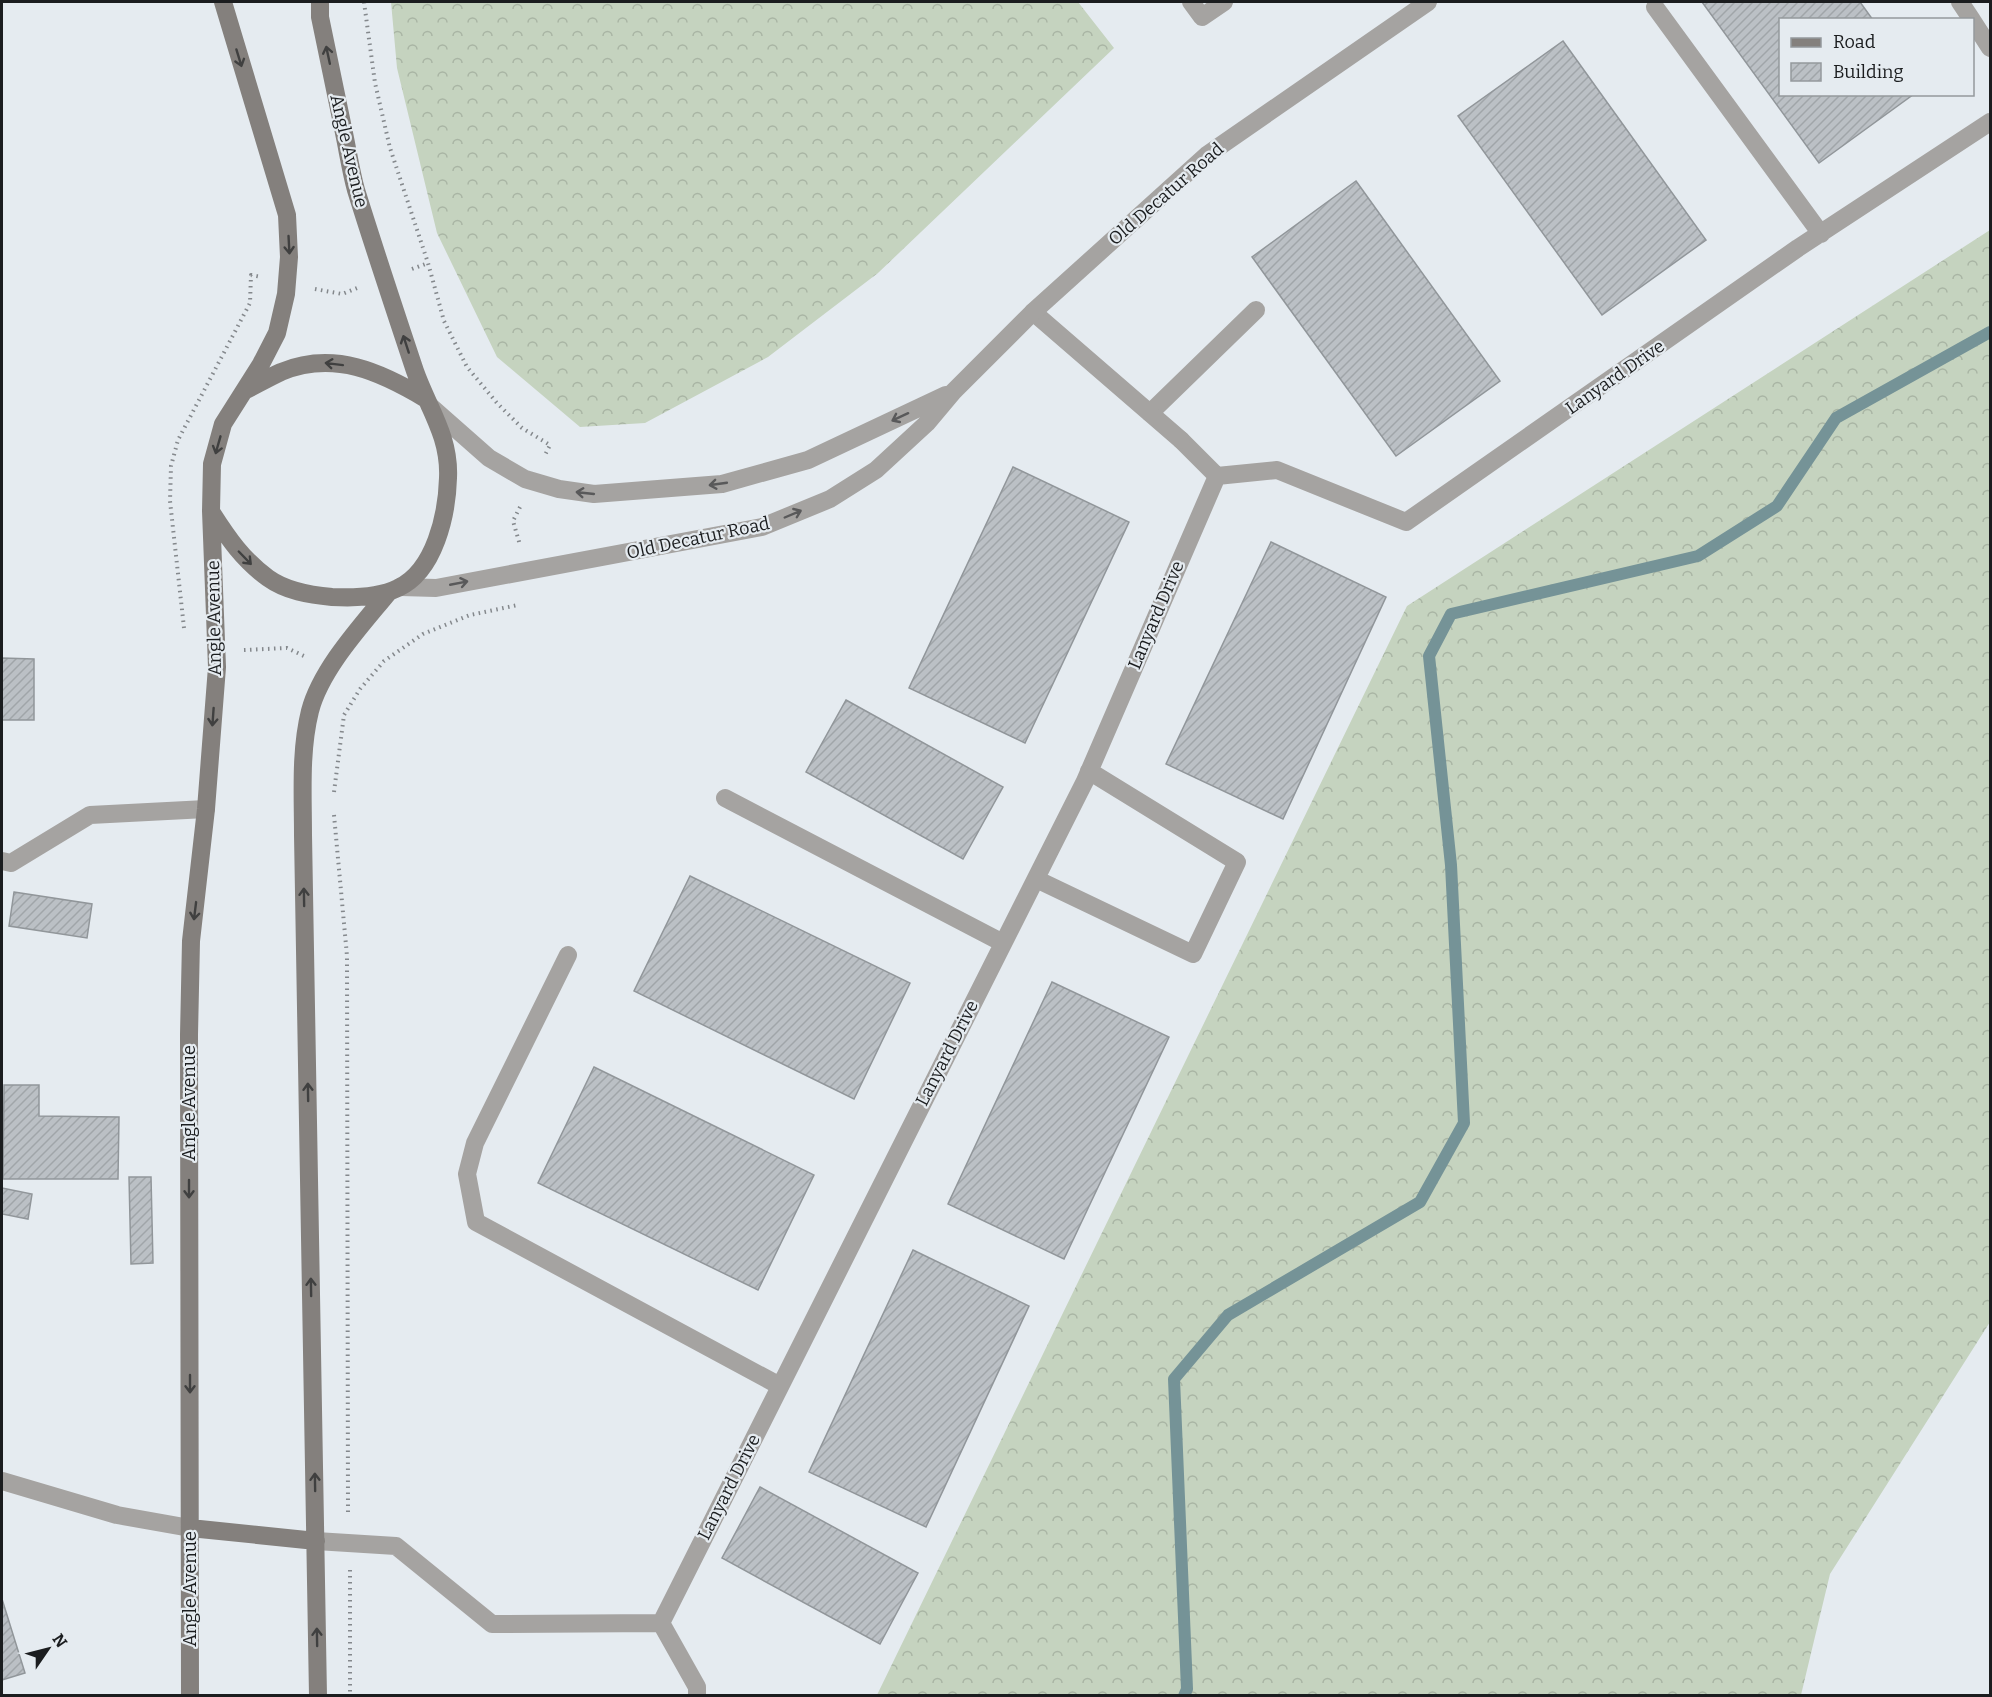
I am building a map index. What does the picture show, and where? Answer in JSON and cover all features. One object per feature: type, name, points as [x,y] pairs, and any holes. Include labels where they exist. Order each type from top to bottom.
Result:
[{"type":"main road","points":[[223,2],[287,215],[290,257],[286,294],[277,333],[261,364],[242,392]]},
{"type":"main road","name":"Angle Avenue","points":[[320,2],[320,17],[355,188],[416,373],[443,433],[448,455],[447,500],[442,524],[433,548],[418,572],[394,590]]},
{"type":"main road","points":[[242,392],[283,371],[324,362],[361,367],[394,380],[428,403]]},
{"type":"main road","name":"Angle Avenue","points":[[190,1695],[189,1000],[191,941],[206,809],[217,667],[211,511],[212,464],[224,424],[242,392]]},
{"type":"main road","points":[[211,511],[230,541],[247,561],[269,579],[292,590],[317,596],[352,598],[394,590]]},
{"type":"main road","points":[[318,1695],[303,835],[304,746],[310,710],[325,677],[358,630],[394,590]]},
{"type":"main road","points":[[190,1528],[316,1541]]},
{"type":"street","points":[[1191,2],[1202,17],[1224,2]]},
{"type":"street","name":"Old Decatur Road","points":[[394,590],[436,588],[762,527],[831,499],[876,470],[927,423],[953,392],[1033,312],[1207,155],[1428,2]]},
{"type":"street","points":[[1960,2],[1971,18]]},
{"type":"street","points":[[1655,7],[1821,234]]},
{"type":"street","points":[[1974,23],[1990,48]]},
{"type":"street","name":"Lanyard Drive","points":[[661,1623],[1089,771],[1217,476],[1277,470],[1406,522],[1821,234],[1990,122]]},
{"type":"street","points":[[1150,413],[1256,310]]},
{"type":"street","points":[[1033,312],[1150,413],[1217,476]]},
{"type":"street","name":"Old Decatur Road","points":[[428,403],[489,458],[525,479],[559,489],[594,494],[722,484],[808,460],[953,392]]},
{"type":"street","points":[[1036,879],[1193,954],[1237,862],[1089,771]]},
{"type":"street","points":[[725,798],[1003,943]]},
{"type":"street","points":[[2,861],[11,863],[90,815],[206,809]]},
{"type":"street","points":[[568,955],[475,1143],[467,1174],[476,1222],[780,1386]]},
{"type":"street","points":[[2,1481],[117,1515],[190,1528]]},
{"type":"street","points":[[316,1541],[396,1546],[492,1624],[661,1623],[697,1687],[697,1695]]},
{"type":"path","points":[[364,2],[375,83],[390,148],[428,263],[444,321],[467,367],[497,403],[522,428],[550,445]]},
{"type":"path","points":[[312,288],[342,294],[361,287]]},
{"type":"path","points":[[521,549],[513,521],[523,499]]},
{"type":"path","points":[[333,799],[344,715],[360,689],[384,661],[423,634],[470,615],[522,604]]},
{"type":"path","points":[[240,650],[287,648],[302,655]]},
{"type":"path","points":[[334,811],[347,956],[348,1521]]},
{"type":"path","points":[[350,1580],[350,1695]]},
{"type":"green space","points":[[391,2],[1078,2],[1114,48],[878,273],[768,357],[645,423],[580,427],[497,357],[437,233],[397,68]]},
{"type":"green space","points":[[1990,230],[1990,1322],[1830,1574],[1801,1695],[877,1695],[1407,606]]},
{"type":"building","points":[[1702,2],[1860,2],[1872,18],[1779,18],[1779,96],[1911,96],[1819,163]]},
{"type":"building","points":[[1563,41],[1706,240],[1602,315],[1458,116]]},
{"type":"building","points":[[1356,181],[1500,381],[1396,456],[1252,257]]},
{"type":"building","points":[[1013,467],[1129,522],[1025,743],[909,688]]},
{"type":"building","points":[[1271,542],[1386,597],[1283,819],[1166,764]]},
{"type":"building","points":[[2,658],[34,659],[34,720],[2,720]]},
{"type":"building","points":[[846,700],[1003,787],[963,859],[806,772]]},
{"type":"building","points":[[690,876],[910,983],[854,1099],[634,991]]},
{"type":"building","points":[[14,892],[92,904],[87,938],[9,926]]},
{"type":"building","points":[[1052,982],[1169,1037],[1064,1259],[948,1204]]},
{"type":"building","points":[[594,1067],[814,1175],[758,1290],[538,1183]]},
{"type":"building","points":[[4,1085],[39,1085],[39,1116],[119,1117],[118,1179],[3,1179]]},
{"type":"building","points":[[129,1177],[151,1177],[153,1263],[131,1264]]},
{"type":"building","points":[[2,1188],[32,1194],[28,1219],[2,1214]]},
{"type":"building","points":[[913,1250],[1029,1306],[926,1527],[809,1472]]},
{"type":"building","points":[[760,1487],[918,1573],[880,1644],[722,1558]]},
{"type":"building","points":[[2,1599],[25,1673],[2,1680]]},
{"type":"waterway","points":[[1184,1696],[1187,1689],[1174,1379],[1228,1315],[1420,1202],[1464,1123],[1451,865],[1429,656],[1451,614],[1698,556],[1777,506],[1836,418],[1990,332]]}]
